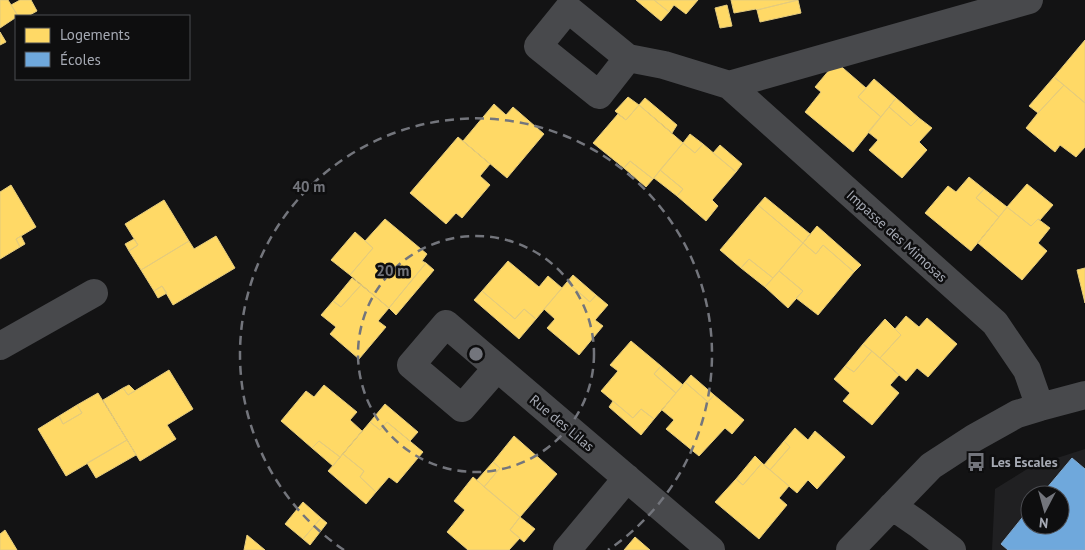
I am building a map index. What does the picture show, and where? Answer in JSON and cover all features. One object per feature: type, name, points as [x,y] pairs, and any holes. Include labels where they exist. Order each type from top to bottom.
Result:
[{"type":"street","points":[[728,85],[1029,0]]},
{"type":"street","name":"Impasse des Mimosas","points":[[628,58],[664,65],[728,85],[995,323],[1027,370],[1040,407]]},
{"type":"street","points":[[0,346],[94,293]]},
{"type":"street","name":"Rue des Lilas","points":[[497,368],[711,550]]},
{"type":"street","points":[[850,550],[931,466],[974,438],[1017,414],[1085,395]]},
{"type":"street","points":[[567,550],[627,478]]},
{"type":"street","points":[[892,506],[952,550]]},
{"type":"shaded area","points":[[1085,449],[1085,550],[992,550],[995,489],[1032,466]]},
{"type":"building: Logements","points":[[0,0],[8,0],[17,15],[0,28]]},
{"type":"building: Logements","points":[[20,0],[31,0],[37,11],[30,15],[17,15],[11,5]]},
{"type":"building: Logements","points":[[636,0],[654,0],[669,12],[661,21]]},
{"type":"building: Logements","points":[[654,0],[698,0],[686,14],[674,5],[669,12]]},
{"type":"building: Logements","points":[[731,0],[798,0],[757,10],[734,13]]},
{"type":"building: Logements","points":[[798,0],[801,13],[760,22],[757,10]]},
{"type":"building: Logements","points":[[727,5],[732,26],[720,28],[715,8]]},
{"type":"building: Logements","points":[[0,32],[6,42],[0,45]]},
{"type":"building: Logements","points":[[1085,40],[1085,103],[1054,77]]},
{"type":"building: Logements","points":[[836,62],[866,88],[858,97],[881,117],[853,152],[805,112],[821,92],[815,87]]},
{"type":"building: Logements","points":[[1054,77],[1064,85],[1038,113],[1029,106]]},
{"type":"building: Logements","points":[[874,79],[896,98],[881,117],[858,97]]},
{"type":"building: Logements","points":[[1064,85],[1085,103],[1085,147],[1076,157],[1060,145],[1055,152],[1026,128]]},
{"type":"building: Logements","points":[[628,97],[639,105],[626,120],[615,111]]},
{"type":"building: Logements","points":[[645,98],[677,125],[672,133],[639,105]]},
{"type":"building: Logements","points":[[896,98],[919,118],[911,126],[889,107]]},
{"type":"building: Logements","points":[[494,104],[506,115],[513,107],[544,134],[507,178],[463,141]]},
{"type":"building: Logements","points":[[639,105],[683,143],[653,179],[630,161],[624,168],[593,143],[618,114],[626,120]]},
{"type":"building: Logements","points":[[889,107],[911,126],[919,118],[932,128],[919,142],[927,150],[902,178],[869,150],[878,140],[868,132]]},
{"type":"building: Logements","points":[[690,134],[703,144],[695,153],[683,143]]},
{"type":"building: Logements","points":[[458,137],[490,164],[480,176],[490,185],[462,218],[456,213],[446,224],[410,193]]},
{"type":"building: Logements","points":[[683,143],[695,153],[703,144],[736,172],[712,200],[718,206],[706,221],[677,196],[683,189],[660,170]]},
{"type":"building: Logements","points":[[720,145],[742,164],[736,172],[713,153]]},
{"type":"building: Logements","points":[[630,161],[653,179],[646,187],[624,168]]},
{"type":"building: Logements","points":[[660,170],[683,189],[677,196],[654,178]]},
{"type":"building: Logements","points":[[969,177],[984,189],[976,198],[999,217],[971,251],[925,213],[948,186],[956,192]]},
{"type":"building: Logements","points":[[1027,184],[1053,205],[1040,220],[1038,219],[1031,226],[1007,207]]},
{"type":"building: Logements","points":[[11,185],[36,227],[16,239],[20,247],[0,259],[0,192]]},
{"type":"building: Logements","points":[[984,189],[1007,207],[999,217],[976,198]]},
{"type":"building: Logements","points":[[765,197],[810,234],[803,243],[758,205]]},
{"type":"building: Logements","points":[[164,200],[189,241],[141,270],[129,251],[138,245],[125,224]]},
{"type":"building: Logements","points":[[758,205],[803,243],[773,278],[749,259],[741,268],[720,250]]},
{"type":"building: Logements","points":[[1007,207],[1031,226],[1038,219],[1050,228],[1038,243],[1047,251],[1022,280],[978,243]]},
{"type":"building: Logements","points":[[385,219],[427,254],[422,261],[426,263],[389,308],[350,275],[373,248],[365,241]]},
{"type":"building: Logements","points":[[817,226],[861,265],[854,272],[823,245],[816,254],[803,243]]},
{"type":"building: Logements","points":[[355,232],[373,248],[350,275],[331,260]]},
{"type":"building: Logements","points":[[21,236],[25,244],[20,247],[16,239]]},
{"type":"building: Logements","points":[[216,236],[235,268],[173,305],[162,286],[154,291],[141,270],[189,241],[194,249]]},
{"type":"building: Logements","points":[[134,239],[138,245],[129,251],[125,244]]},
{"type":"building: Logements","points":[[803,243],[816,254],[823,245],[854,272],[818,315],[796,298],[803,291],[779,271]]},
{"type":"building: Logements","points":[[749,259],[773,278],[765,287],[741,268]]},
{"type":"building: Logements","points":[[508,261],[539,287],[548,276],[562,288],[536,319],[524,309],[515,319],[482,291]]},
{"type":"building: Logements","points":[[426,263],[434,270],[396,315],[389,308]]},
{"type":"building: Logements","points":[[1085,268],[1085,303],[1077,270]]},
{"type":"building: Logements","points":[[779,271],[803,291],[788,308],[765,287]]},
{"type":"building: Logements","points":[[573,275],[596,295],[590,302],[567,282]]},
{"type":"building: Logements","points":[[352,278],[361,285],[341,307],[333,301]]},
{"type":"building: Logements","points":[[567,282],[590,302],[596,295],[608,305],[595,320],[603,326],[579,355],[547,328],[555,319],[544,309]]},
{"type":"building: Logements","points":[[361,285],[389,308],[378,321],[386,327],[359,359],[330,334],[336,327],[321,315],[333,301],[341,307]]},
{"type":"building: Logements","points":[[162,286],[167,293],[158,298],[154,291]]},
{"type":"building: Logements","points":[[482,291],[515,319],[524,309],[536,319],[519,339],[474,300]]},
{"type":"building: Logements","points":[[906,316],[919,327],[927,318],[957,344],[928,377],[917,368],[906,381],[880,358],[901,335],[895,329]]},
{"type":"building: Logements","points":[[885,319],[901,335],[880,358],[863,344]]},
{"type":"building: Logements","points":[[631,341],[661,366],[654,374],[676,393],[654,419],[641,409],[633,418],[601,391],[618,371],[610,365]]},
{"type":"building: Logements","points":[[863,344],[872,351],[854,372],[845,366]]},
{"type":"building: Logements","points":[[872,351],[899,375],[890,385],[899,393],[872,425],[843,401],[850,393],[834,379],[845,366],[854,372]]},
{"type":"building: Logements","points":[[661,366],[683,385],[676,393],[654,374]]},
{"type":"building: Logements","points":[[169,370],[193,409],[167,425],[176,439],[140,461],[103,400],[123,388],[128,395]]},
{"type":"building: Logements","points":[[691,375],[714,395],[708,402],[685,382]]},
{"type":"building: Logements","points":[[685,382],[708,402],[714,395],[744,420],[732,434],[725,428],[699,456],[666,429],[674,420],[662,410]]},
{"type":"building: Logements","points":[[129,385],[135,391],[128,395],[123,388]]},
{"type":"building: Logements","points":[[324,385],[357,412],[350,420],[362,431],[340,457],[319,441],[312,448],[281,421],[306,391],[314,397]]},
{"type":"building: Logements","points":[[98,393],[127,440],[66,476],[38,429],[59,416],[63,424],[82,413],[77,405]]},
{"type":"building: Logements","points":[[613,401],[633,418],[641,409],[654,419],[641,435],[609,407]]},
{"type":"building: Logements","points":[[385,404],[418,432],[410,441],[387,422],[380,430],[370,422]]},
{"type":"building: Logements","points":[[77,405],[82,413],[63,424],[59,416]]},
{"type":"building: Logements","points":[[370,422],[380,430],[387,422],[423,452],[397,483],[389,477],[376,492],[360,477],[364,471],[343,454]]},
{"type":"building: Logements","points":[[795,428],[808,440],[815,431],[845,457],[817,489],[808,480],[797,493],[770,470],[790,447],[784,441]]},
{"type":"building: Logements","points":[[514,436],[557,474],[520,517],[484,487],[500,468],[493,462]]},
{"type":"building: Logements","points":[[127,440],[136,455],[96,478],[87,463]]},
{"type":"building: Logements","points":[[319,441],[340,457],[333,466],[312,448]]},
{"type":"building: Logements","points":[[784,441],[790,447],[770,470],[764,465]]},
{"type":"building: Logements","points":[[343,454],[364,471],[360,477],[376,492],[366,504],[328,471]]},
{"type":"building: Logements","points":[[755,456],[762,463],[743,485],[736,479]]},
{"type":"building: Logements","points":[[493,462],[500,468],[484,487],[477,480]]},
{"type":"building: Logements","points":[[762,463],[789,486],[779,498],[787,505],[759,539],[715,502],[736,479],[743,485]]},
{"type":"building: Logements","points":[[473,477],[520,517],[510,530],[520,538],[509,550],[468,550],[447,532],[465,510],[454,501]]},
{"type":"building: Logements","points":[[303,502],[321,518],[303,539],[285,524]]},
{"type":"building: Logements","points":[[520,517],[535,529],[524,542],[510,530]]},
{"type":"building: Logements","points":[[321,518],[327,523],[310,545],[303,539]]},
{"type":"building: Logements","points":[[5,530],[17,550],[0,550],[0,534]]},
{"type":"building: Logements","points":[[247,535],[265,550],[244,550]]},
{"type":"building: Logements","points":[[635,537],[650,550],[624,550]]},
{"type":"building: Écoles","points":[[1072,458],[1085,469],[1085,550],[1008,550],[1001,544],[1020,520],[1020,535],[1070,535],[1070,485],[1049,485]]},
{"type":"place","name":"Les Escales","points":[[976,462]]}]
